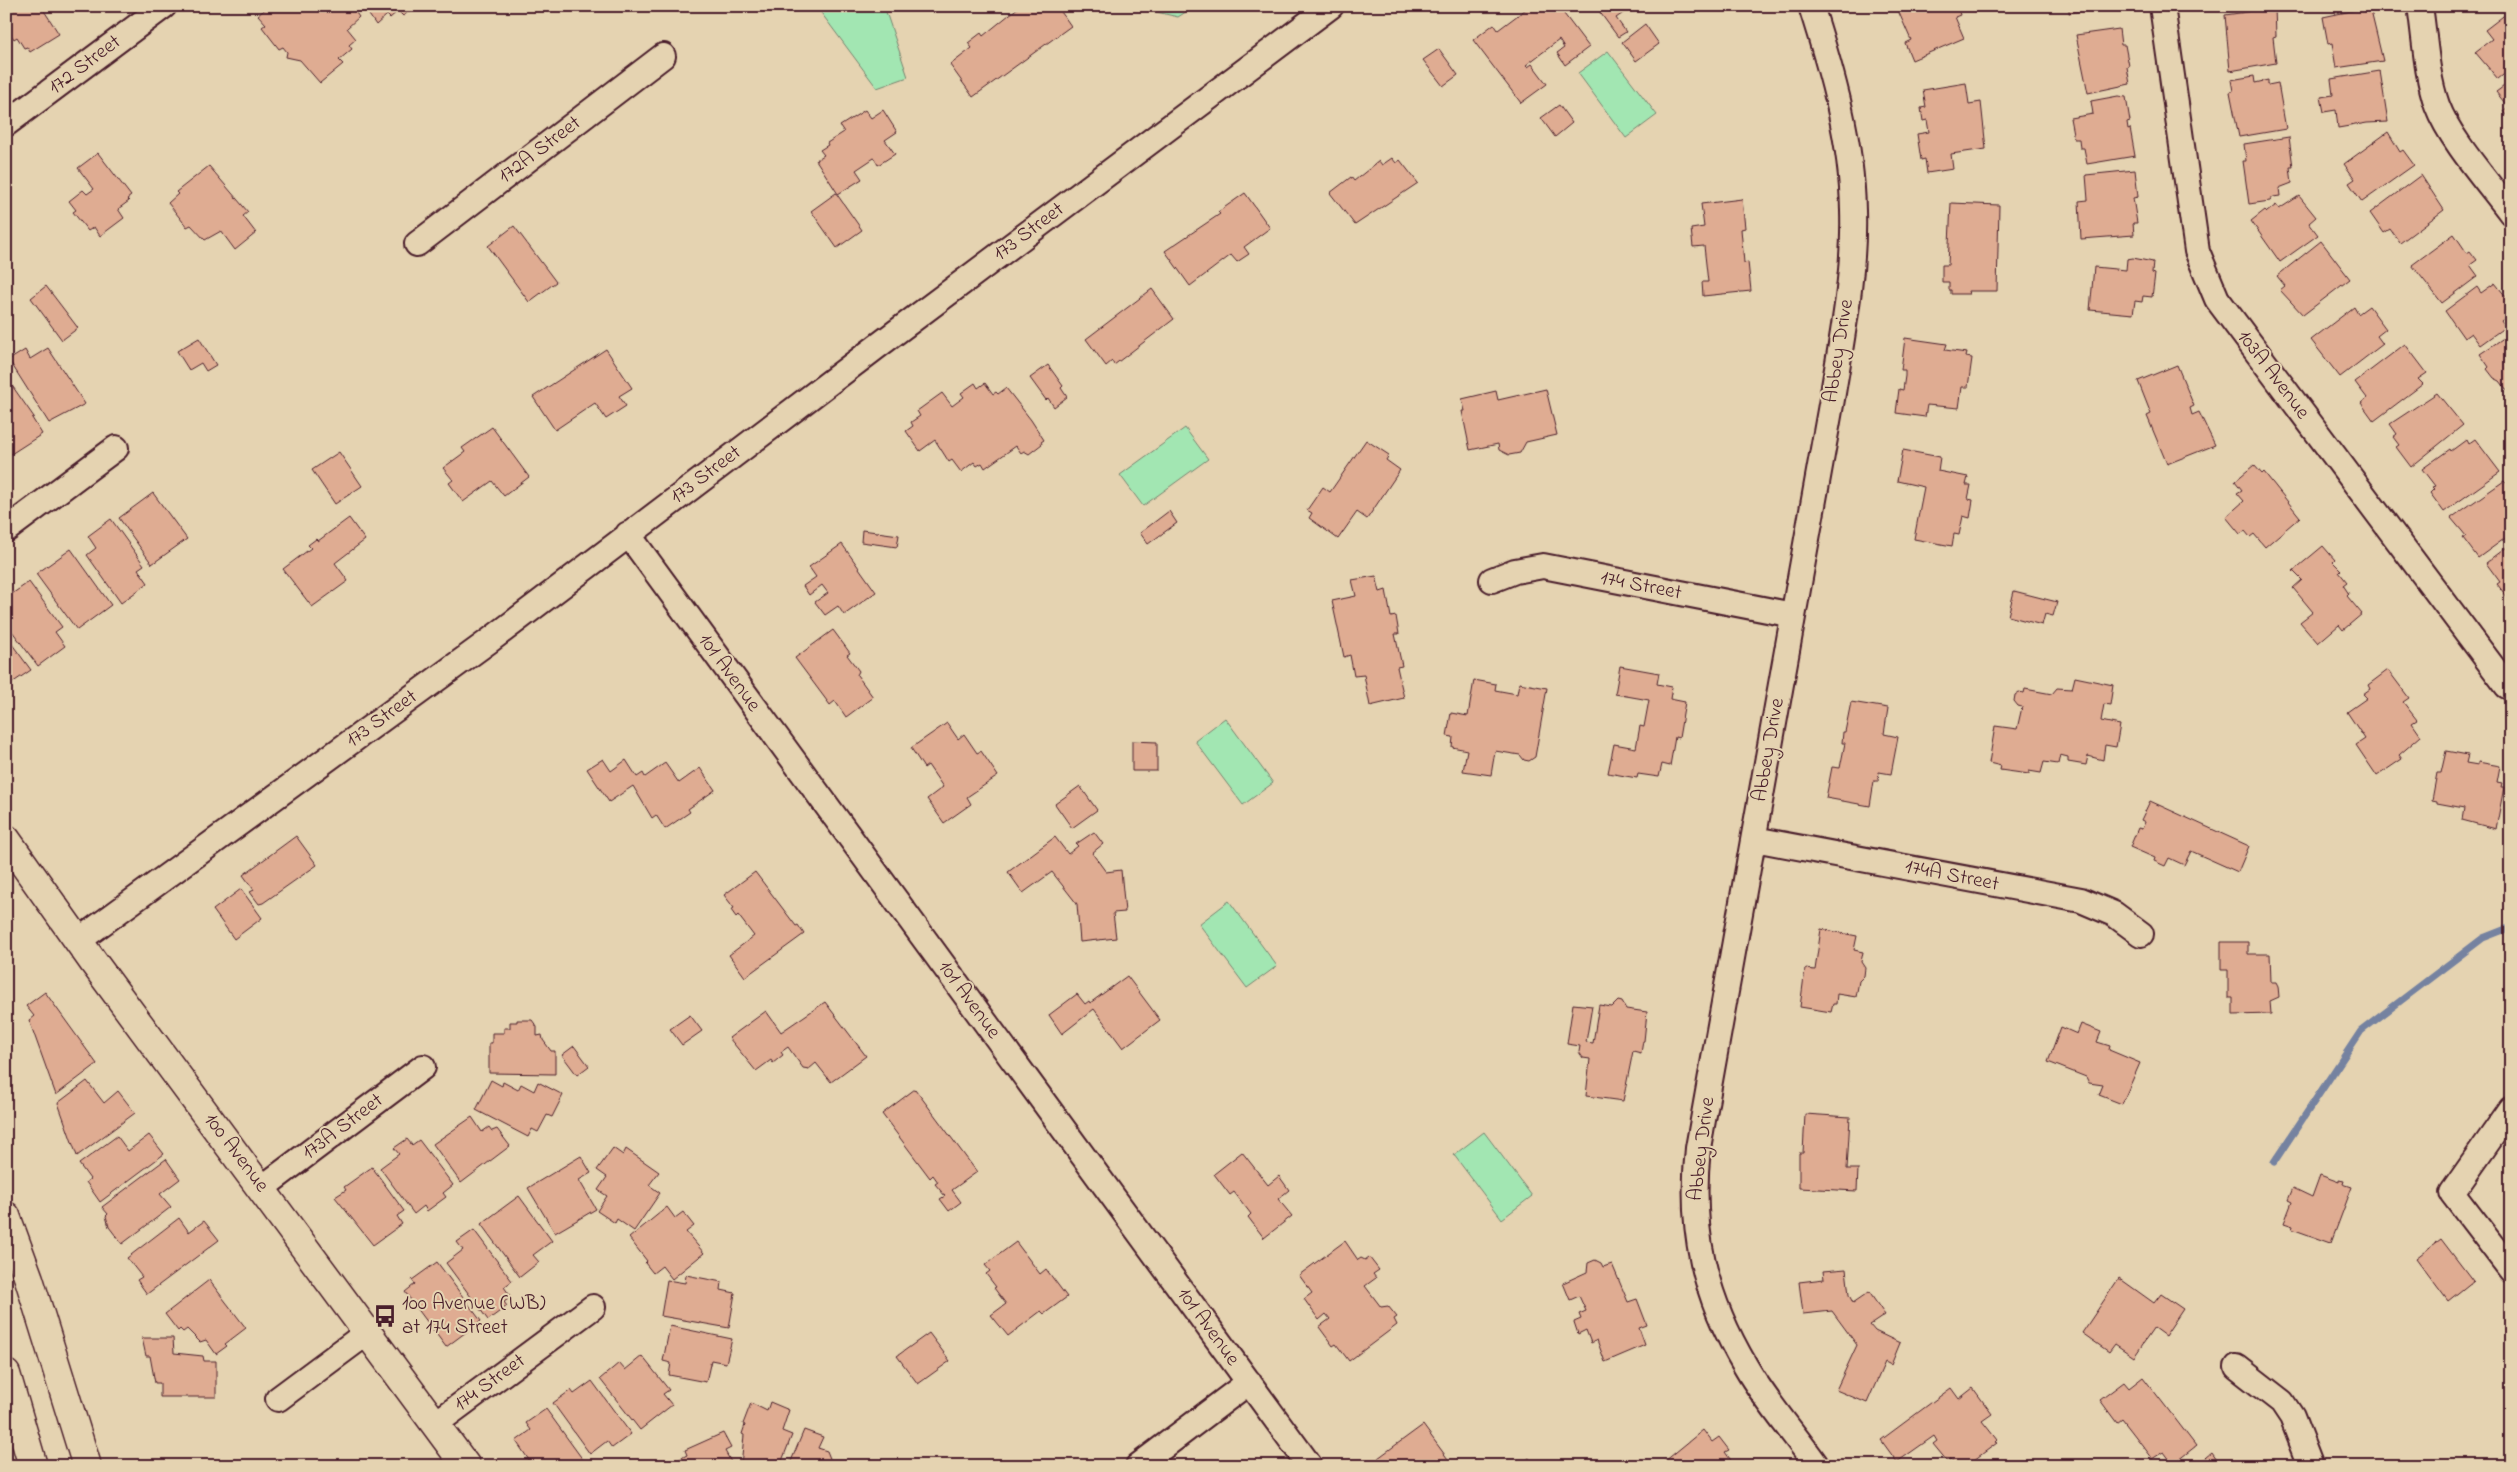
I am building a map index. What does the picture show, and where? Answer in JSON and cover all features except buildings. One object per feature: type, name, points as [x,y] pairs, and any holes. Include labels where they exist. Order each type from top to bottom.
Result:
[{"type":"main road","name":"100 Avenue","points":[[6,839],[78,941],[466,1466]]},
{"type":"main road","points":[[6,1216],[29,1279],[88,1466]]},
{"type":"main road","points":[[6,1374],[33,1466]]},
{"type":"street","name":"172 Street","points":[[6,124],[164,6]]},
{"type":"street","name":"173 Street","points":[[78,941],[489,641],[628,534],[1331,6]]},
{"type":"street","name":"Abbey Drive","points":[[1811,6],[1827,57],[1838,102],[1850,174],[1853,244],[1851,275],[1754,838],[1698,1148],[1694,1186],[1696,1225],[1715,1305],[1746,1369],[1817,1466]]},
{"type":"street","name":"103A Avenue","points":[[2162,6],[2198,250],[2216,299],[2501,678],[2511,688]]},
{"type":"street","points":[[2420,6],[2432,88],[2437,105],[2455,136],[2511,212]]},
{"type":"street","name":"172A Street","points":[[417,244],[663,56]]},
{"type":"street","points":[[6,530],[116,448]]},
{"type":"street","name":"101 Avenue","points":[[628,534],[1310,1466]]},
{"type":"street","name":"174 Street","points":[[1492,580],[1515,570],[1543,566],[1793,615]]},
{"type":"street","name":"174A Street","points":[[1754,838],[2081,900],[2114,914],[2140,934]]},
{"type":"street","name":"173A Street","points":[[262,1188],[424,1067]]},
{"type":"street","points":[[2511,1109],[2452,1193],[2511,1270]]},
{"type":"street","name":"174 Street","points":[[435,1424],[594,1307]]},
{"type":"street","points":[[278,1399],[368,1332]]},
{"type":"street","points":[[2237,1367],[2282,1402],[2292,1417],[2311,1466]]},
{"type":"street","points":[[1138,1466],[1248,1382]]},
{"type":"green space","points":[[816,6],[884,6],[908,77],[877,88]]},
{"type":"green space","points":[[1131,6],[1195,6],[1178,17]]},
{"type":"green space","points":[[1608,51],[1657,115],[1626,138],[1578,73]]},
{"type":"green space","points":[[1185,428],[1208,459],[1143,506],[1120,475]]},
{"type":"green space","points":[[1225,718],[1273,783],[1243,805],[1195,741]]},
{"type":"green space","points":[[1229,901],[1277,966],[1247,988],[1199,924]]},
{"type":"green space","points":[[1484,1132],[1532,1196],[1502,1219],[1454,1155]]},
{"type":"waterway","points":[[2274,1162],[2361,1031],[2483,938],[2511,927]]},
{"type":"place","name":"100 Avenue (WB) at 174 Street","points":[[385,1316]]}]
